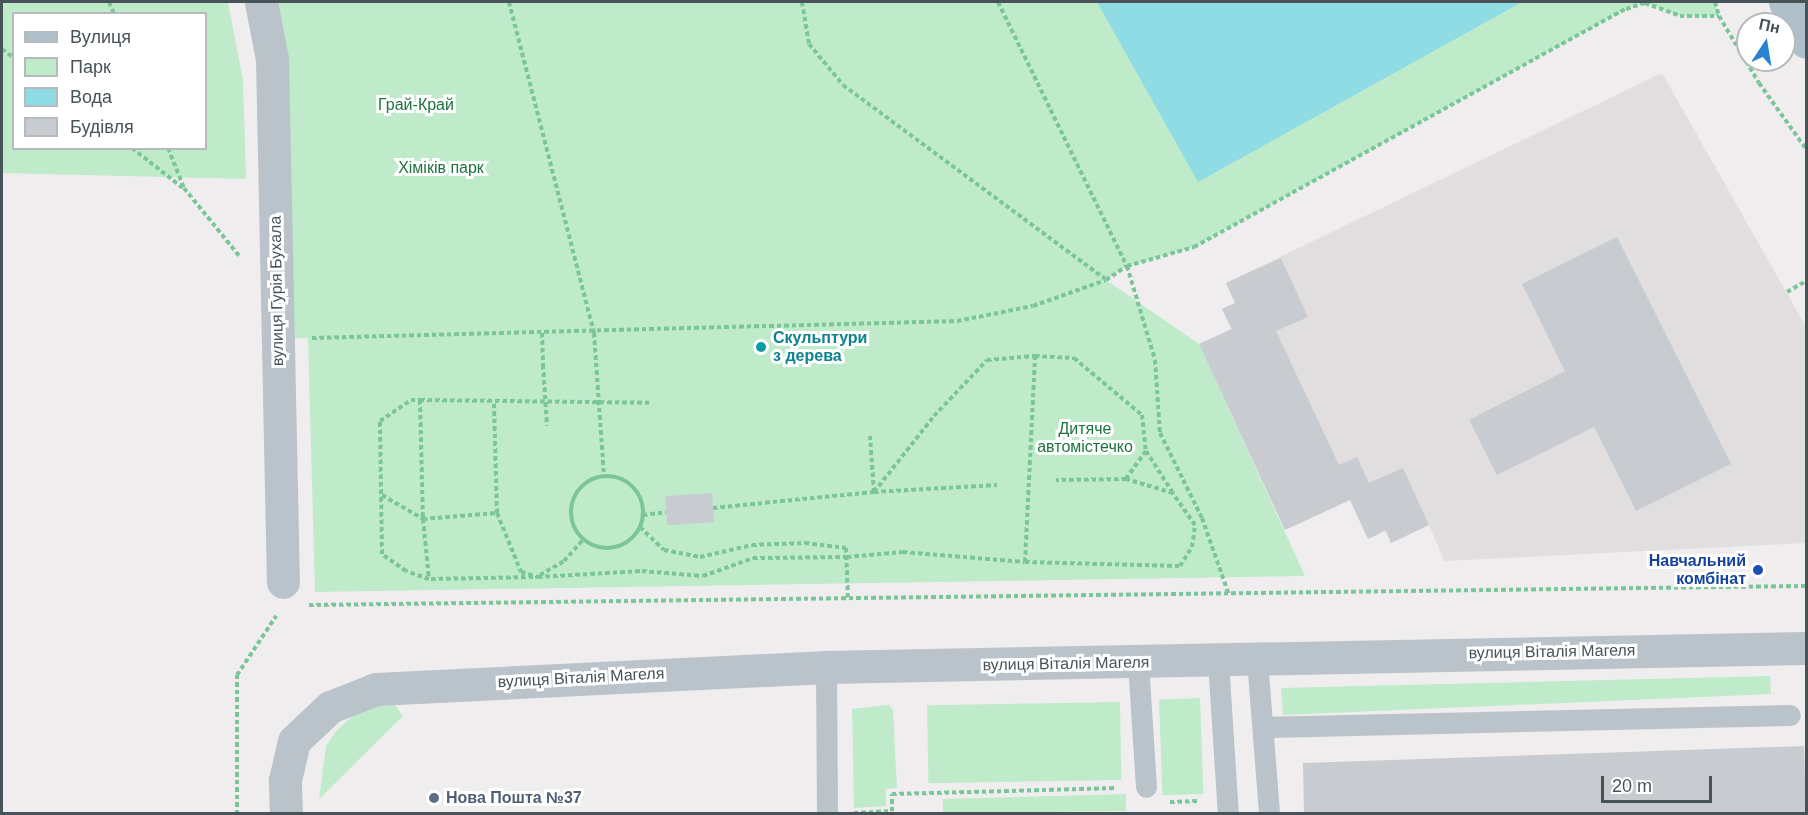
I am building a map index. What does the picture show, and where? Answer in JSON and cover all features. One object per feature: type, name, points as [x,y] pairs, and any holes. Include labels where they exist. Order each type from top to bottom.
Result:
[{"type":"main road","points":[[1785,2],[1806,42]]},
{"type":"street","name":"вулиця Гурія Бухала","points":[[261,2],[272,58],[286,600]]},
{"type":"street","name":"вулиця Віталія Магеля","points":[[286,813],[285,780],[294,741],[330,706],[376,689],[431,684],[826,667],[1138,663],[1806,648]]},
{"type":"lane","points":[[1257,660],[1269,813]]},
{"type":"lane","points":[[1218,661],[1228,807]]},
{"type":"lane","points":[[1138,663],[1146,787]]},
{"type":"lane","points":[[826,667],[827,813]]},
{"type":"lane","points":[[1264,727],[1790,716]]},
{"type":"path","points":[[509,2],[594,333],[604,476]]},
{"type":"path","points":[[802,2],[809,44],[843,85],[1106,280]]},
{"type":"path","points":[[998,2],[1127,266],[1155,360],[1160,433],[1202,519],[1229,595]]},
{"type":"path","points":[[308,338],[542,332],[594,333],[957,321],[1033,306],[1106,280],[1127,266],[1194,247],[1626,9],[1645,2],[1680,16],[1719,16]]},
{"type":"path","points":[[1715,2],[1719,16],[1806,149]]},
{"type":"path","points":[[135,150],[184,188],[242,259]]},
{"type":"path","points":[[169,150],[184,188]]},
{"type":"path","points":[[1787,292],[1806,281]]},
{"type":"path","points":[[542,332],[547,426]]},
{"type":"path","points":[[650,403],[494,403],[411,400],[380,422],[382,554],[406,571],[429,579],[538,577],[642,571],[702,576],[753,558],[847,557],[903,552],[1025,562],[1180,566],[1192,547],[1195,525],[1146,451],[1142,415],[1074,358],[1035,356],[987,360],[934,416],[874,492]]},
{"type":"path","points":[[1025,562],[1025,513],[1035,356]]},
{"type":"path","points":[[420,400],[423,519],[429,579]]},
{"type":"path","points":[[494,403],[497,513],[521,572],[538,577],[564,561],[583,540]]},
{"type":"path","points":[[870,436],[874,492]]},
{"type":"path","points":[[1126,479],[1146,451]]},
{"type":"path","points":[[604,476],[616,477],[632,487],[642,502],[643,514],[640,526],[624,544],[612,548],[583,540],[573,527],[572,504],[583,485],[604,476]]},
{"type":"path","points":[[1056,480],[1126,479],[1173,493]]},
{"type":"path","points":[[713,508],[874,492],[997,485]]},
{"type":"path","points":[[381,495],[423,519],[497,513]]},
{"type":"path","points":[[643,514],[666,512]]},
{"type":"path","points":[[640,526],[664,550],[700,557],[752,545],[805,543],[846,548],[848,599]]},
{"type":"path","points":[[237,813],[237,675],[286,600],[848,599],[1806,586]]},
{"type":"path","points":[[848,813],[892,811],[892,794],[1146,787],[1161,802],[1228,807]]},
{"type":"shaded area","points":[[1662,73],[1806,327],[1806,543],[1444,561],[1429,525],[1391,543],[1385,531],[1368,539],[1350,500],[1285,530],[1199,344],[1231,329],[1222,309],[1235,303],[1226,283]]},
{"type":"green space","points":[[2,2],[228,2],[243,80],[246,179],[2,173]]},
{"type":"green space","points":[[261,2],[1715,2],[1719,16],[1680,16],[1645,3],[1626,9],[1194,247],[1127,266],[1106,280],[1199,344],[1305,576],[315,592],[308,338],[278,339]]},
{"type":"green space","points":[[1770,676],[1771,694],[1283,715],[1281,688]]},
{"type":"green space","points":[[1200,698],[1203,794],[1162,795],[1159,699]]},
{"type":"green space","points":[[392,701],[403,716],[319,799],[326,746],[336,731],[361,709]]},
{"type":"green space","points":[[1120,702],[1121,780],[928,783],[927,705]]},
{"type":"green space","points":[[889,705],[893,710],[897,788],[886,789],[886,806],[854,808],[852,709]]},
{"type":"green space","points":[[1126,794],[1126,811],[943,813],[943,799]]},
{"type":"water","points":[[1097,2],[1522,2],[1198,182]]},
{"type":"building","points":[[1617,237],[1731,464],[1636,511],[1594,427],[1497,475],[1469,420],[1565,371],[1522,284]]},
{"type":"building","points":[[1281,258],[1308,317],[1276,331],[1339,465],[1357,457],[1369,483],[1403,468],[1429,525],[1391,543],[1386,530],[1368,539],[1350,500],[1285,530],[1199,344],[1232,329],[1222,309],[1235,303],[1226,283]]},
{"type":"building","points":[[712,493],[714,522],[667,525],[665,496]]},
{"type":"building","points":[[1804,746],[1806,813],[1304,813],[1303,763]]},
{"type":"place","name":"Скульптури з дерева","points":[[761,347]]},
{"type":"place","name":"Навчальний комбінат","points":[[1758,570]]},
{"type":"place","name":"Нова Пошта №37","points":[[434,798]]},
{"type":"park label","name":"Грай-Край","points":[[416,105]]},
{"type":"park label","name":"Хіміків парк","points":[[441,168]]},
{"type":"park label","name":"Дитяче автомістечко","points":[[1085,438]]}]
